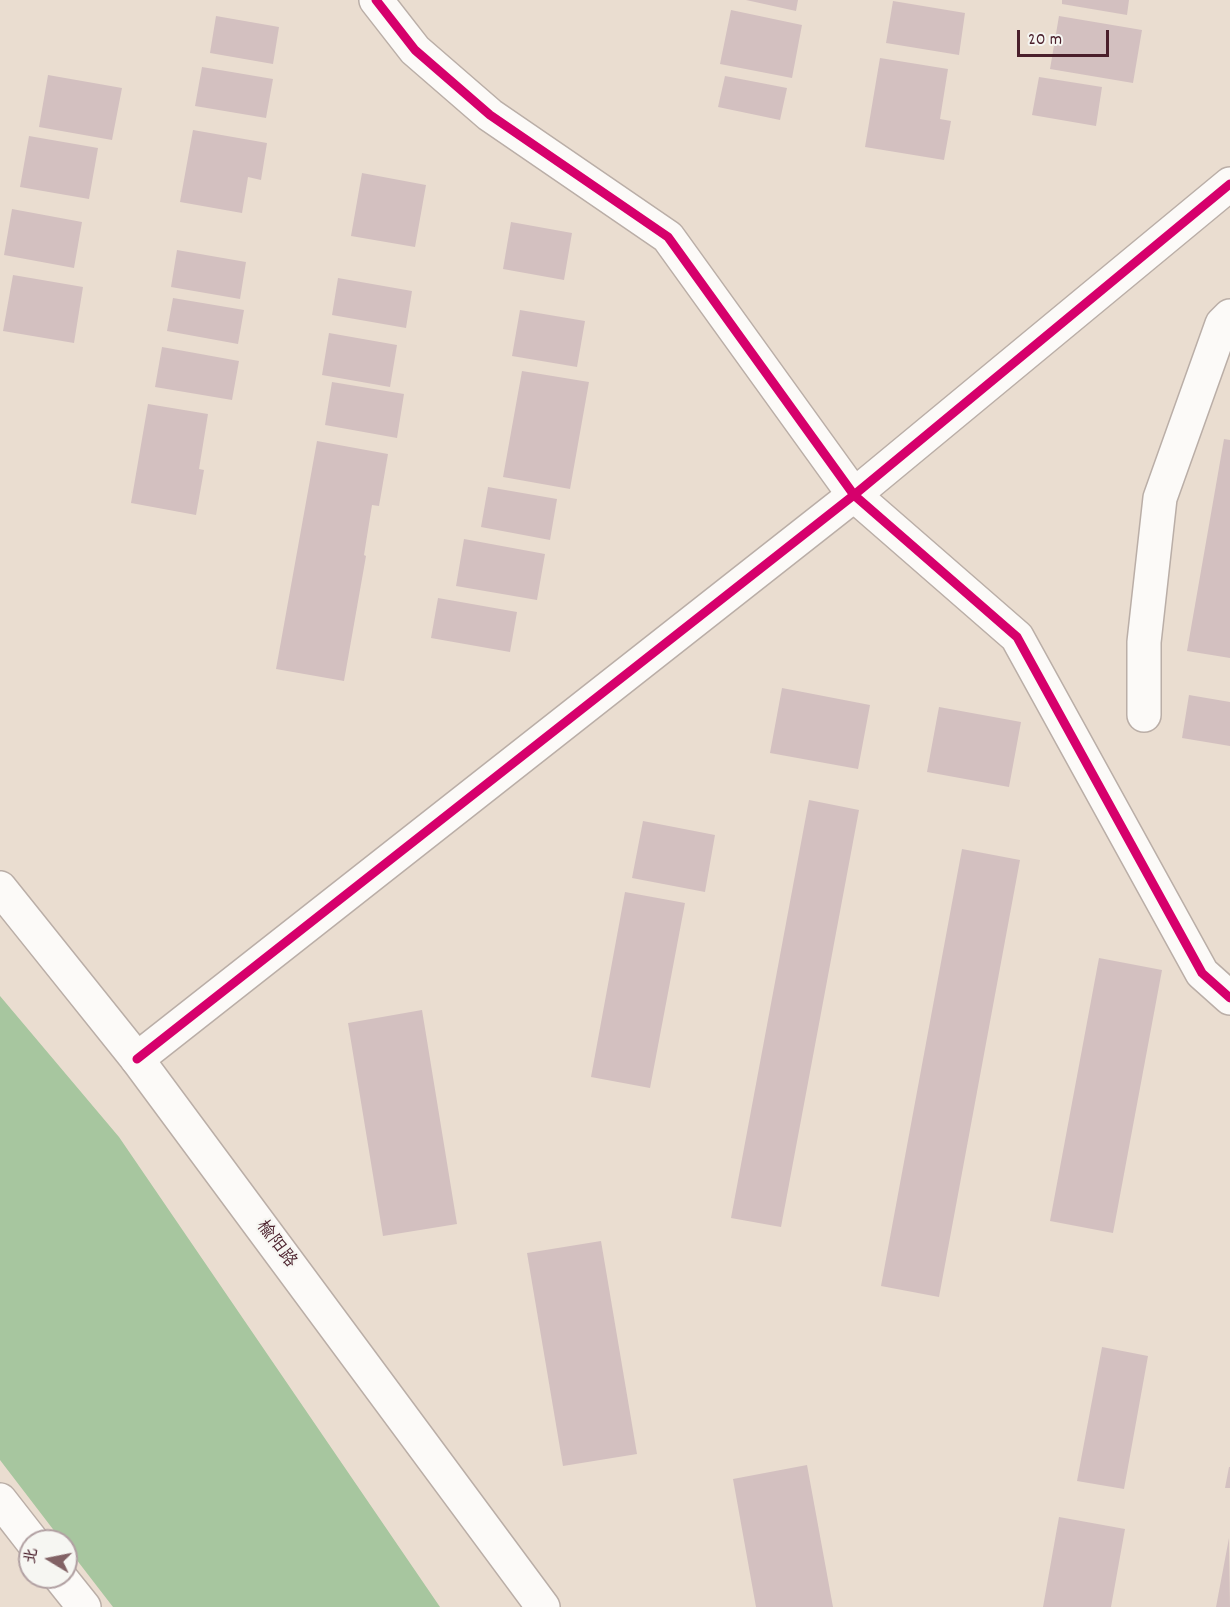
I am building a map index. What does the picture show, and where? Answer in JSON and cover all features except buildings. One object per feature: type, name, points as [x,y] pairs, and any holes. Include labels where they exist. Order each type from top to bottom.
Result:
[{"type":"street","points":[[376,0],[415,50],[490,115],[668,237],[854,495],[1017,637],[1203,973],[1230,998]]},
{"type":"street","points":[[137,1059],[854,495],[1230,184]]},
{"type":"street","points":[[1144,715],[1144,642],[1160,498],[1222,324],[1230,316]]},
{"type":"street","name":"榆阳路","points":[[0,888],[137,1059],[543,1607]]},
{"type":"street","points":[[0,1500],[23,1529]]},
{"type":"street","points":[[70,1589],[84,1607]]},
{"type":"green space","points":[[0,996],[119,1137],[440,1607],[113,1607],[78,1562],[78,1529],[53,1529],[0,1460]]},
{"type":"cycle path","points":[[376,0],[415,50],[490,115],[668,237],[854,495],[1017,637],[1202,973],[1230,998]]},
{"type":"cycle path","points":[[137,1059],[854,495],[1230,184]]}]
